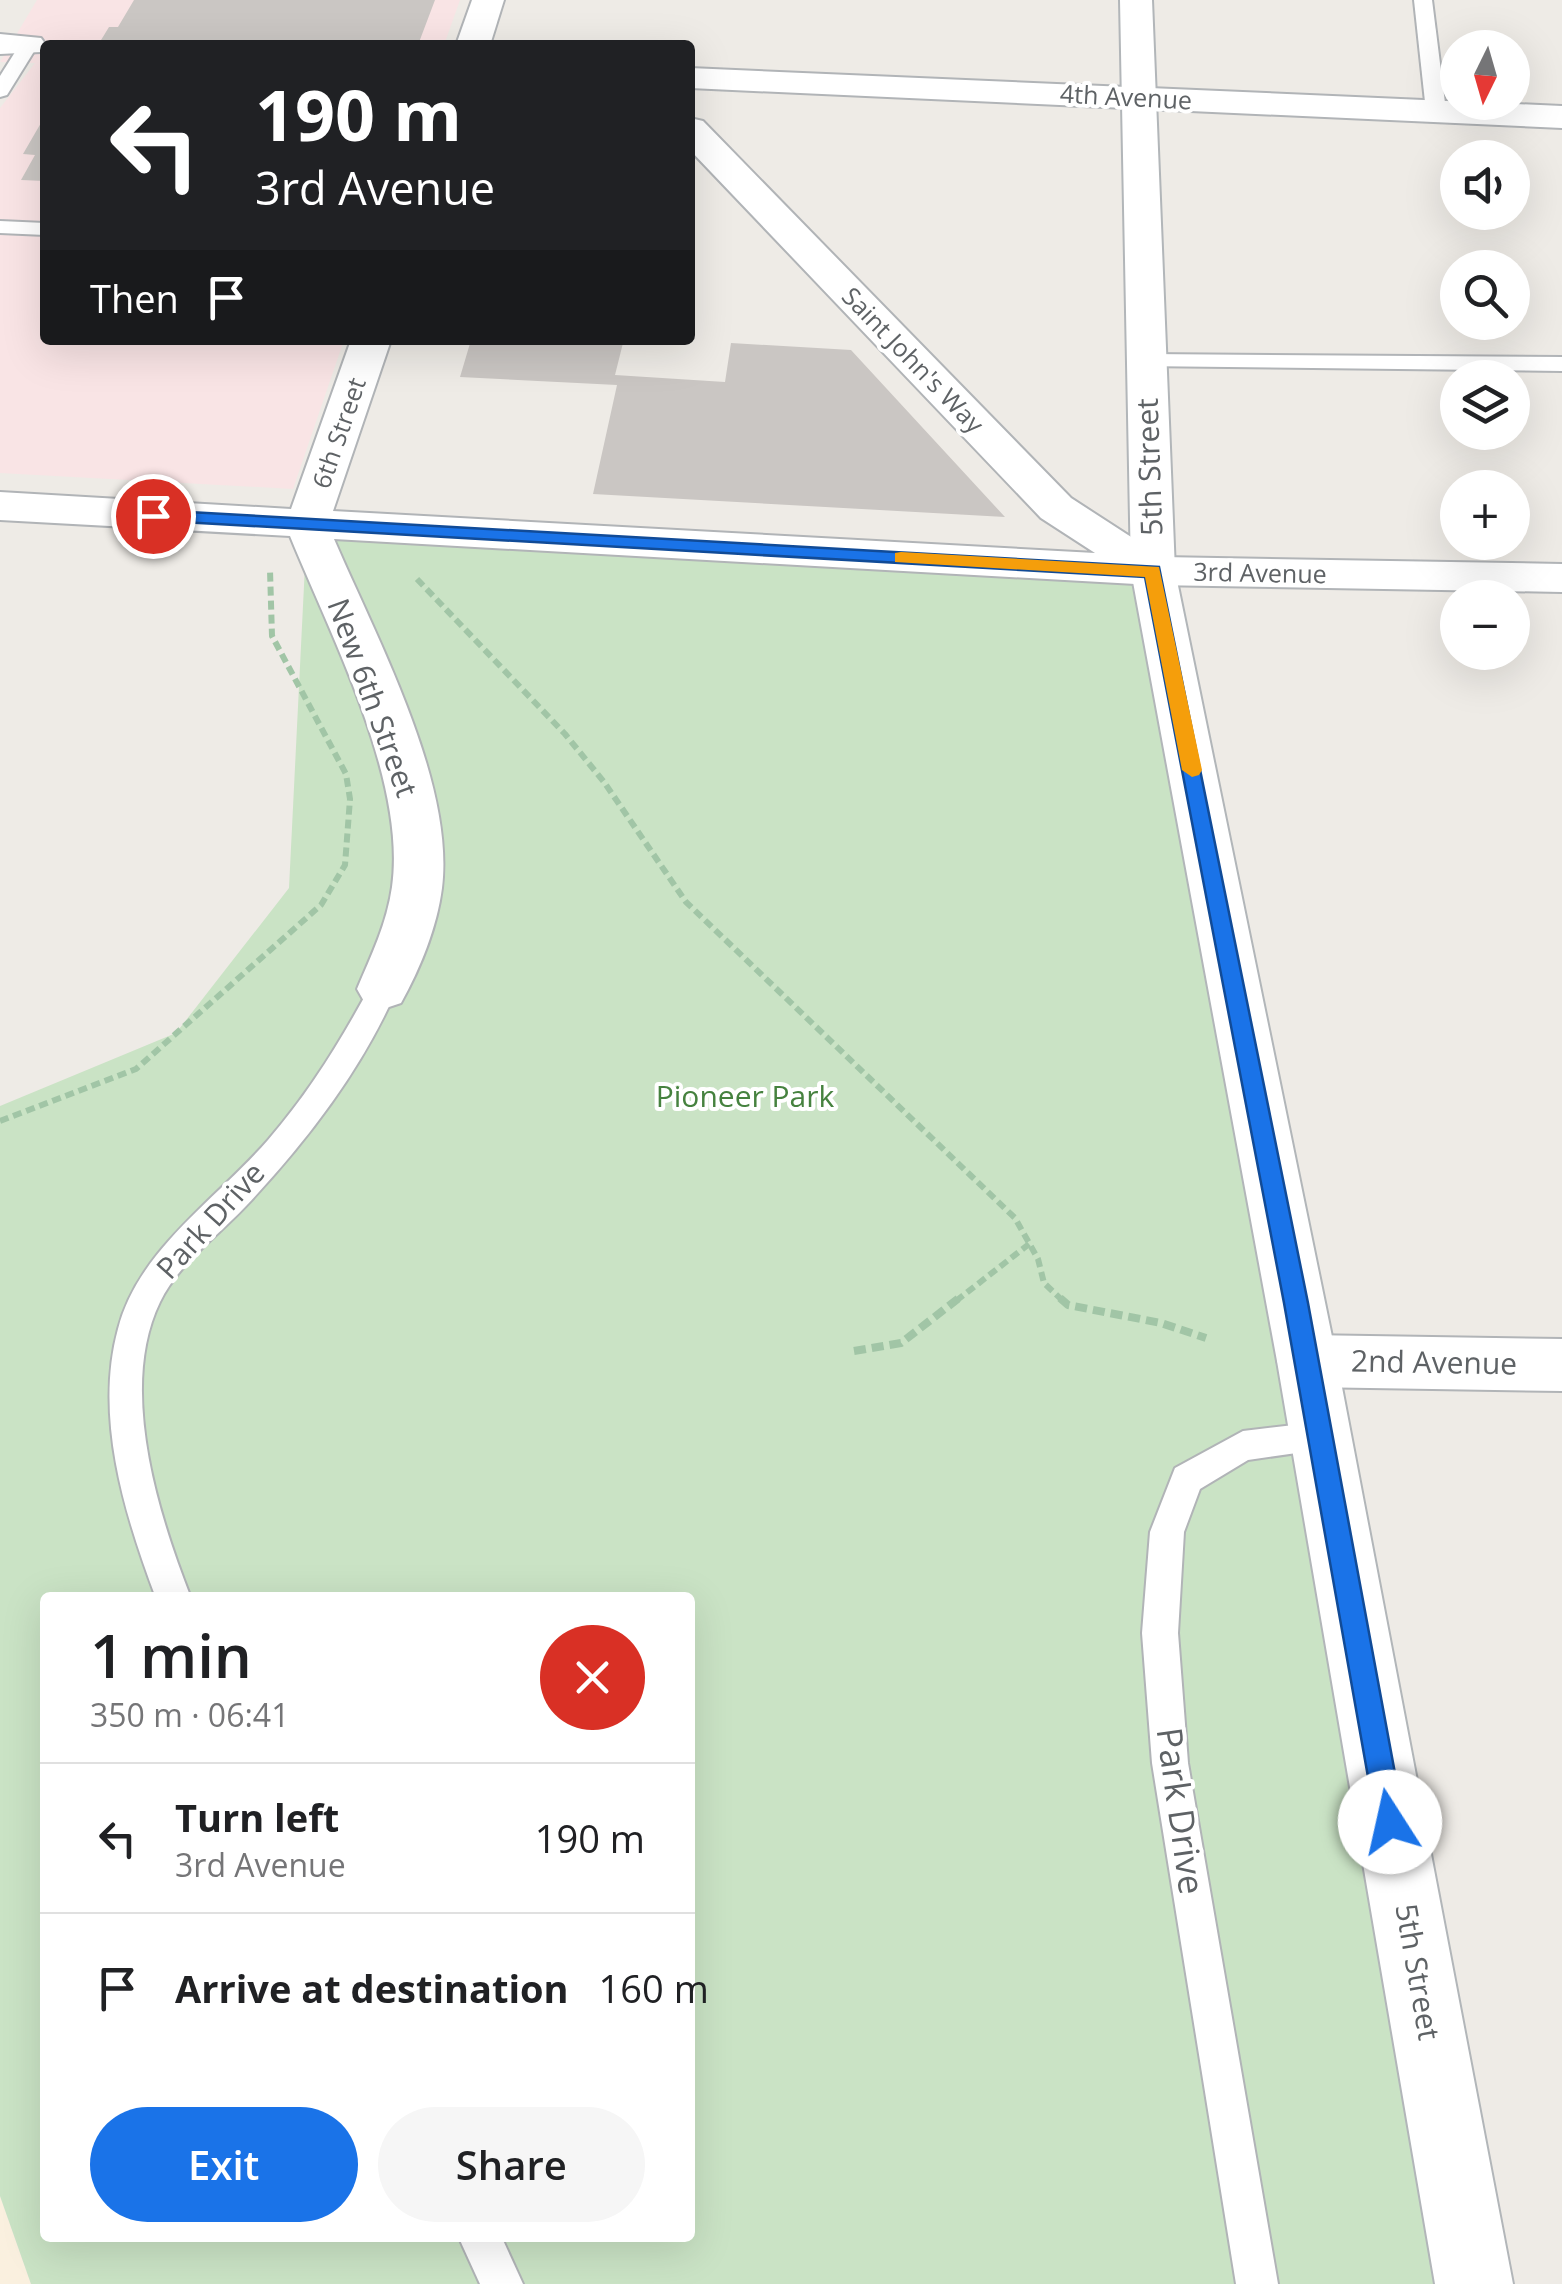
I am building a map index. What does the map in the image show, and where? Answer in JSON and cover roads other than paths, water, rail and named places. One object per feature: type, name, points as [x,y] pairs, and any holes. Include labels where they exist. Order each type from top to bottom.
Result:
[{"type":"street","points":[[475,40],[488,0]]},
{"type":"street","name":"5th Street","points":[[1136,0],[1153,571],[1307,1361],[1474,2284]]},
{"type":"street","name":"4th Avenue","points":[[695,78],[1562,117]]},
{"type":"street","name":"Saint John's Way","points":[[695,134],[1056,508],[1153,571]]},
{"type":"street","name":"6th Street","points":[[306,525],[369,345]]},
{"type":"street","name":"3rd Avenue","points":[[0,506],[1153,571],[1559,588]]},
{"type":"street","name":"New 6th Street","points":[[306,525],[389,728],[412,797],[419,874],[403,939],[383,989]]},
{"type":"street","name":"2nd Avenue","points":[[1307,1361],[1562,1365]]},
{"type":"lane","points":[[1423,0],[1436,111]]},
{"type":"lane","points":[[0,92],[14,44]]},
{"type":"lane","points":[[0,227],[40,230]]},
{"type":"lane","points":[[1147,361],[1562,364]]},
{"type":"lane","name":"Park Drive","points":[[172,1592],[138,1479],[125,1390],[128,1346],[146,1296],[190,1238],[232,1200],[302,1117],[368,1028],[383,989]]},
{"type":"lane","name":"Park Drive","points":[[1257,2284],[1170,1763],[1160,1633],[1167,1532],[1187,1479],[1243,1446],[1320,1437]]},
{"type":"lane","points":[[482,2242],[502,2284]]},
{"type":"park label","name":"Pioneer Park","points":[[745,1097]]}]
